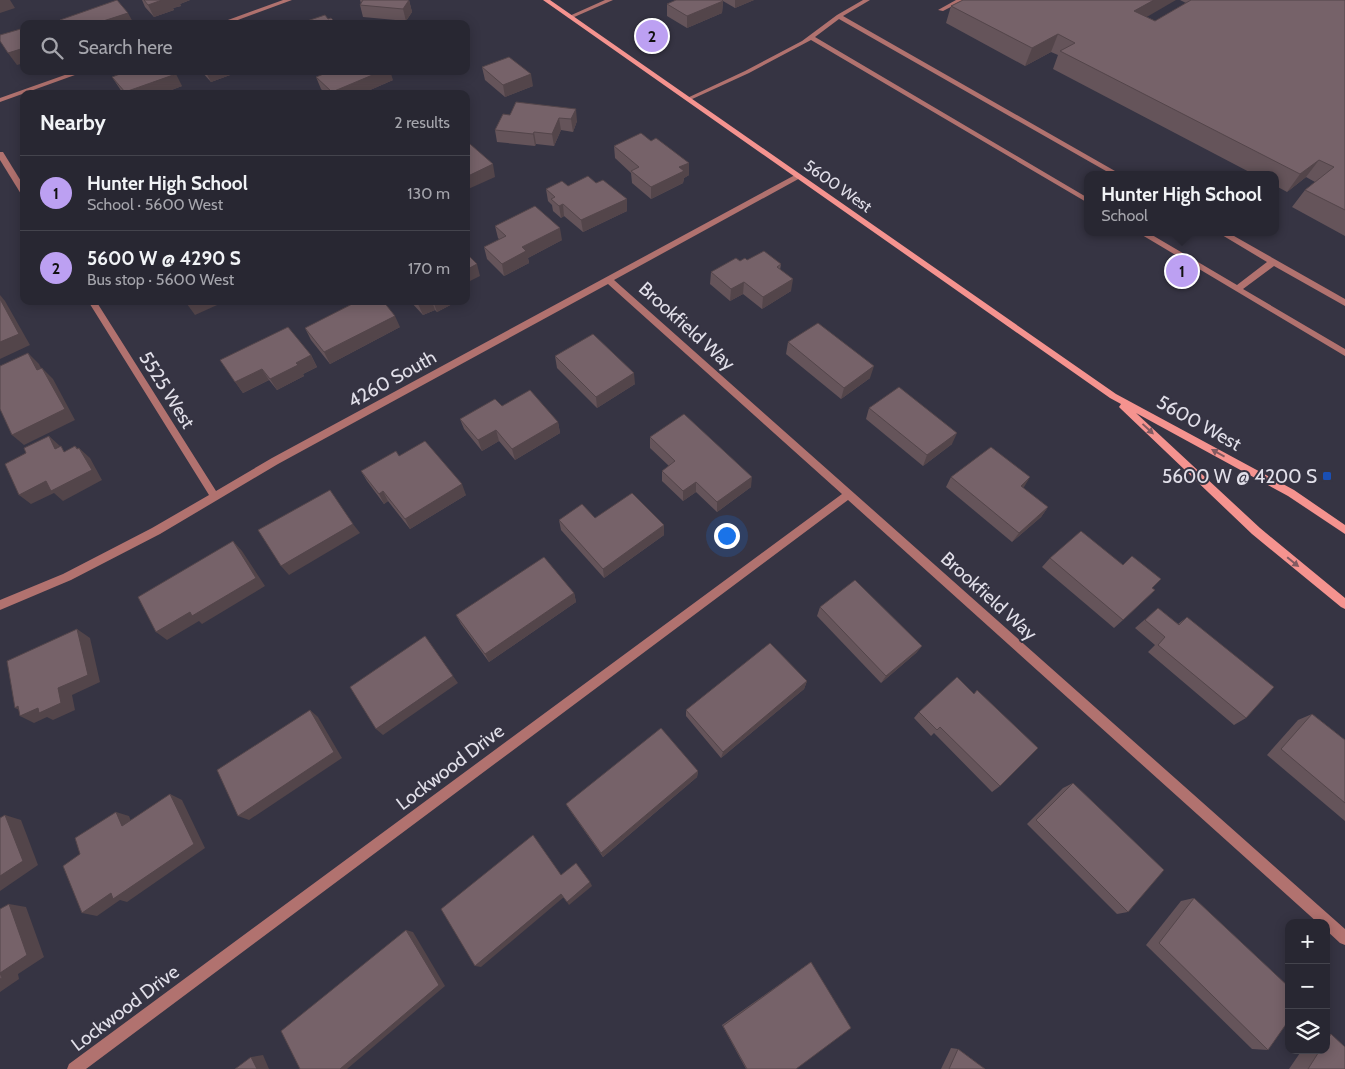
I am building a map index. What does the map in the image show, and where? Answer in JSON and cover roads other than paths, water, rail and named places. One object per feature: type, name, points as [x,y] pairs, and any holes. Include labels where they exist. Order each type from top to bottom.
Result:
[{"type":"main road","name":"5600 West","points":[[546,0],[1112,396],[1291,493],[1345,530]]},
{"type":"main road","name":"5600 West","points":[[1112,396],[1256,531],[1345,604]]},
{"type":"street","points":[[232,20],[289,0]]},
{"type":"street","points":[[570,17],[610,0]]},
{"type":"street","points":[[688,100],[747,72],[811,38],[839,16],[867,0]]},
{"type":"street","points":[[941,10],[961,0]]},
{"type":"street","points":[[839,16],[1112,171]]},
{"type":"street","points":[[811,38],[1084,199]]},
{"type":"street","points":[[28,90],[71,75]]},
{"type":"street","points":[[0,100],[20,93]]},
{"type":"street","points":[[0,154],[20,186]]},
{"type":"street","name":"4260 South","points":[[0,606],[111,555],[284,457],[798,177]]},
{"type":"street","points":[[1148,236],[1345,352]]},
{"type":"street","points":[[1228,236],[1345,303]]},
{"type":"street","points":[[1237,289],[1273,262]]},
{"type":"street","name":"Brookfield Way","points":[[609,280],[1345,938]]},
{"type":"street","name":"5525 West","points":[[95,305],[215,497]]},
{"type":"street","name":"Lockwood Drive","points":[[74,1069],[849,494]]},
{"type":"place","name":"5600 W @ 4290 S","points":[[652,36]]},
{"type":"place","name":"Hunter High School","points":[[1182,271]]},
{"type":"place","name":"5600 W @ 4200 S","points":[[1327,476]]}]
